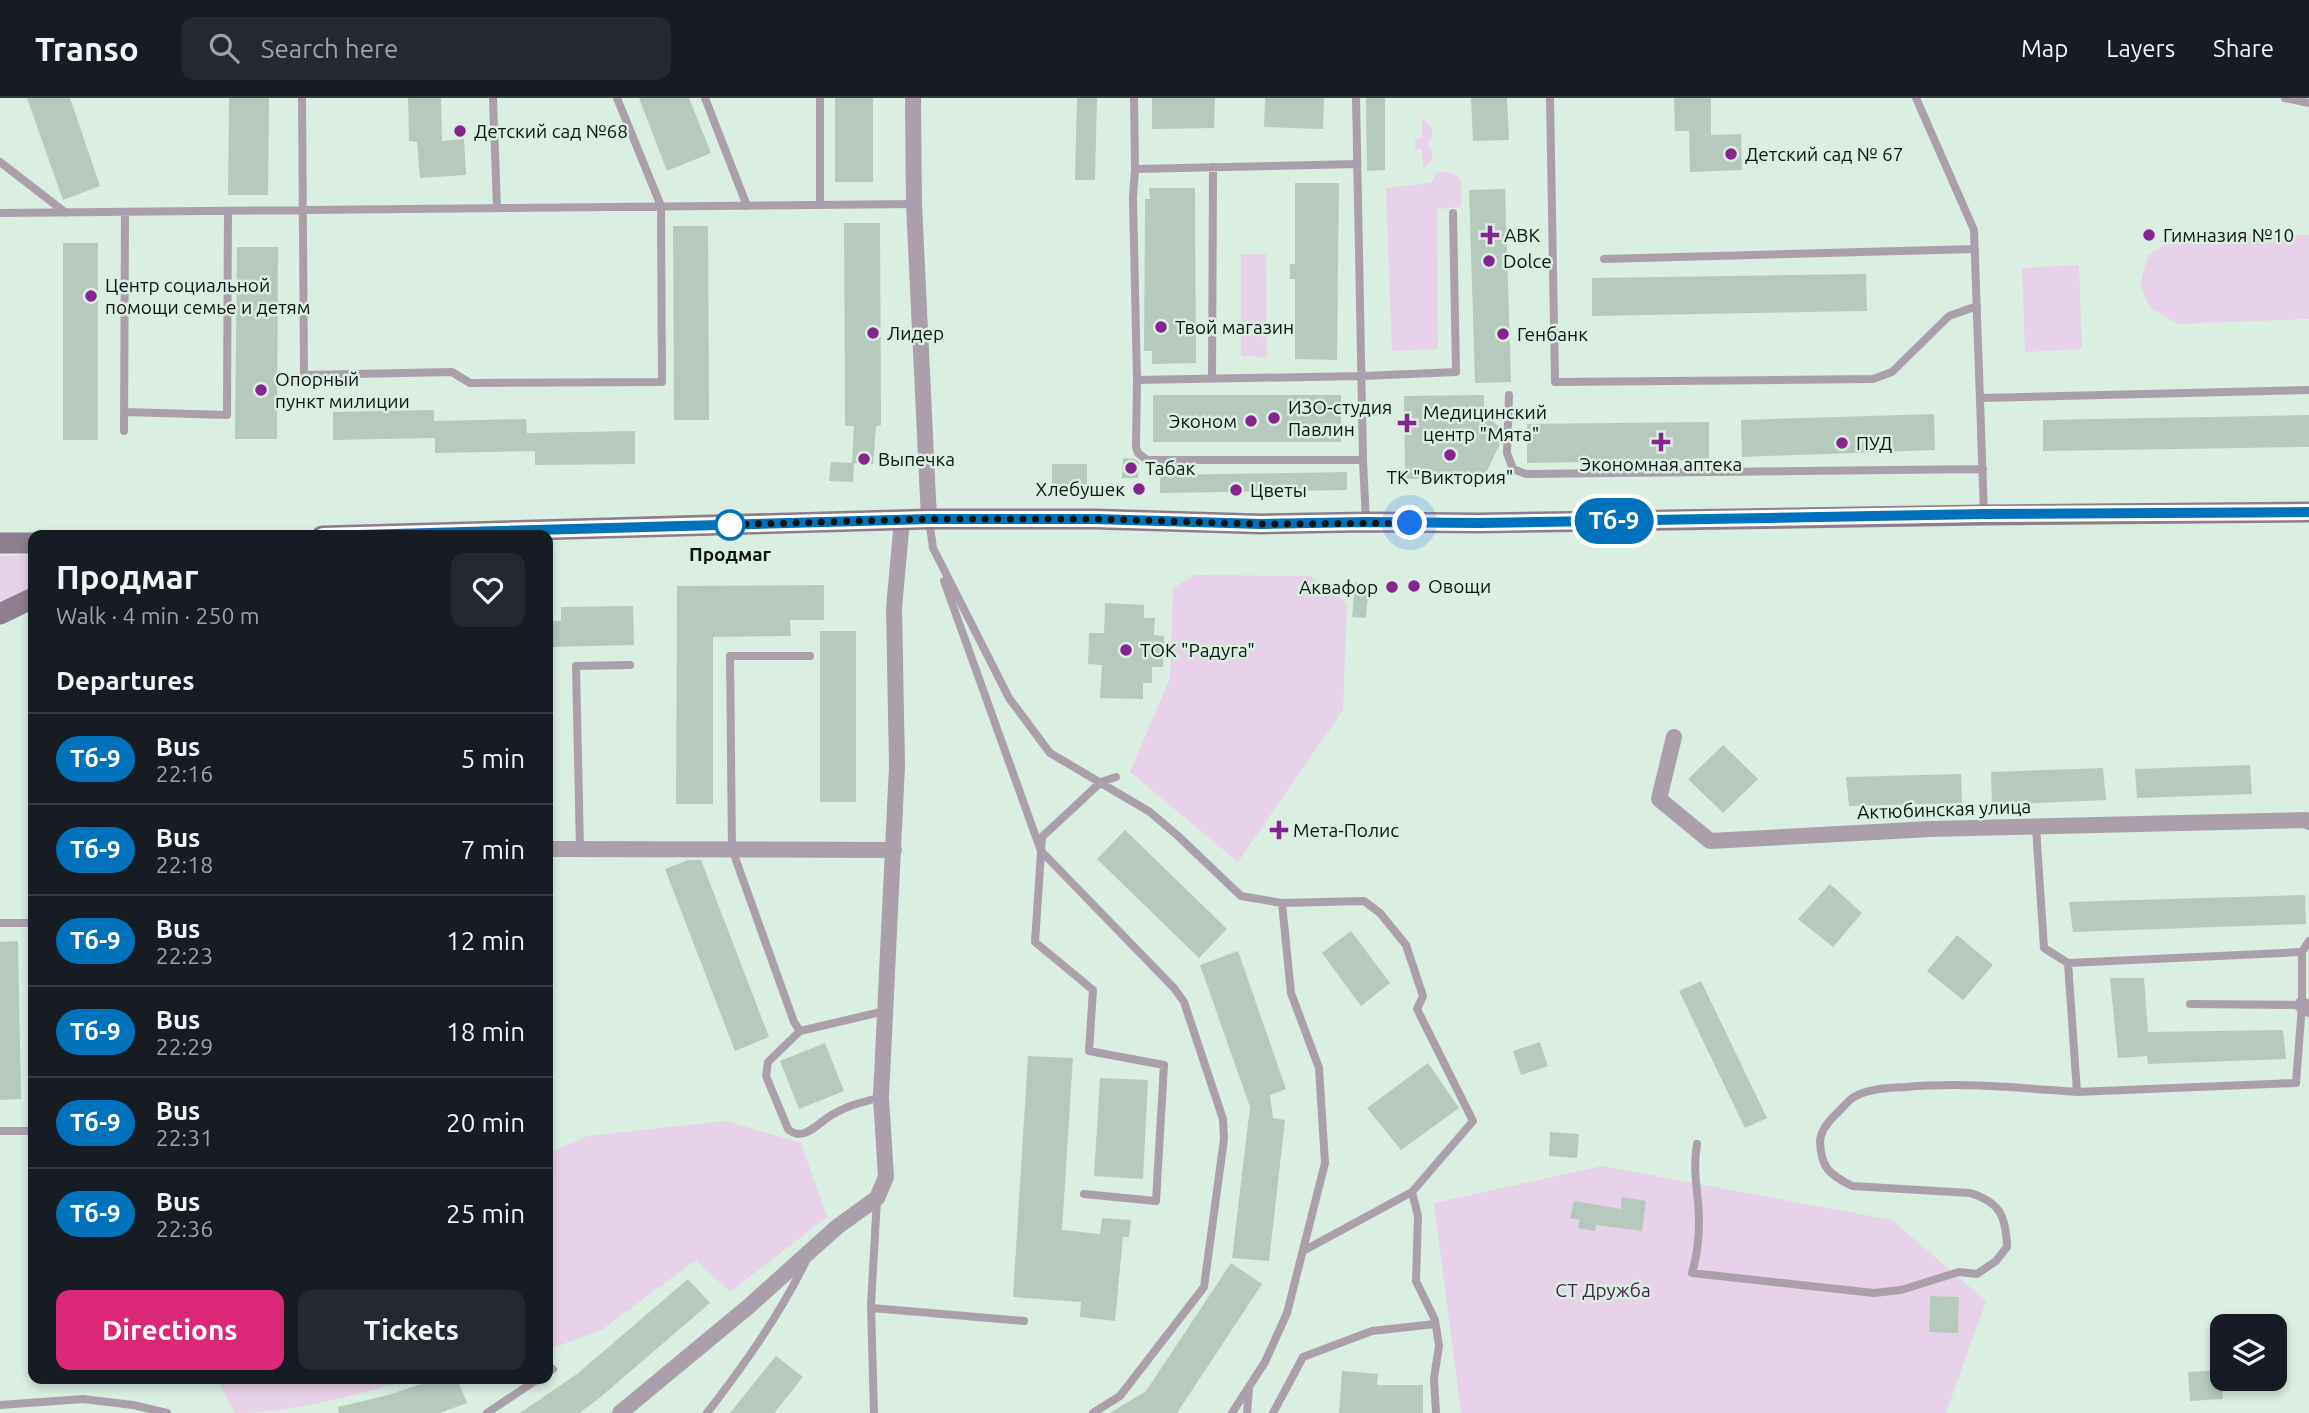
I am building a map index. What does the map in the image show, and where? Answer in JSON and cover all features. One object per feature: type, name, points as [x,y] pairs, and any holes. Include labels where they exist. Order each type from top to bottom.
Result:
[{"type":"street","points":[[913,98],[914,204],[929,519]]},
{"type":"street","points":[[540,530],[929,519],[1095,519],[1261,524],[1479,523],[1984,514],[2309,512]]},
{"type":"street","points":[[620,1413],[748,1307],[837,1227],[877,1198],[886,1177],[881,1097],[897,766],[894,608],[902,520]]},
{"type":"street","points":[[0,543],[28,543]]},
{"type":"street","points":[[0,614],[28,600]]},
{"type":"street","name":"Актюбинская улица","points":[[1674,737],[1659,799],[1710,841],[1931,829],[2309,822]]},
{"type":"street","points":[[553,849],[894,850]]},
{"type":"lane","points":[[302,98],[304,375],[452,372],[470,383],[662,382],[661,206],[617,98]]},
{"type":"lane","points":[[493,98],[497,208]]},
{"type":"lane","points":[[705,98],[747,206]]},
{"type":"lane","points":[[820,98],[820,205]]},
{"type":"lane","points":[[1134,98],[1133,198],[1138,453],[1147,460],[1363,460]]},
{"type":"lane","points":[[1356,98],[1366,522]]},
{"type":"lane","points":[[1550,98],[1555,382],[1873,379],[1892,372],[1949,316],[1977,306]]},
{"type":"lane","points":[[1916,98],[1974,230],[1984,514]]},
{"type":"lane","points":[[2285,98],[2309,103]]},
{"type":"lane","points":[[0,162],[66,212]]},
{"type":"lane","points":[[1135,169],[1356,164]]},
{"type":"lane","points":[[1212,379],[1213,167]]},
{"type":"lane","points":[[0,213],[914,204]]},
{"type":"lane","points":[[125,412],[228,415],[228,211]]},
{"type":"lane","points":[[124,431],[125,212]]},
{"type":"lane","points":[[1137,380],[1456,372],[1452,213]]},
{"type":"lane","points":[[1604,259],[1975,249]]},
{"type":"lane","points":[[1980,398],[2309,390]]},
{"type":"lane","points":[[1509,395],[1507,453],[1513,469],[1526,474],[1983,469]]},
{"type":"lane","points":[[929,519],[933,548],[1041,851],[1174,988],[1184,1002],[1223,1119],[1224,1139],[1204,1287],[1120,1396],[1093,1413]]},
{"type":"lane","points":[[933,548],[1009,698],[1050,753],[1150,812],[1241,896],[1282,902],[1363,901],[1380,913],[1406,945],[1423,996],[1418,1009],[1473,1121],[1412,1192],[1303,1251]]},
{"type":"lane","points":[[800,1031],[794,1022],[732,849],[730,656],[810,656]]},
{"type":"lane","points":[[580,849],[576,666],[630,665]]},
{"type":"lane","points":[[1084,1194],[1156,1200],[1164,1065],[1089,1051],[1093,990],[1035,942],[1042,837],[1101,782],[1116,776]]},
{"type":"lane","points":[[2036,827],[2044,948],[2068,963],[2302,953]]},
{"type":"lane","points":[[1232,1413],[1265,1362],[1287,1313],[1325,1163],[1319,1068],[1291,993],[1282,902]]},
{"type":"lane","points":[[0,923],[28,923]]},
{"type":"lane","points":[[1697,1144],[1694,1163],[1699,1221],[1698,1253],[1692,1273],[1874,1293],[1901,1290],[1959,1272],[1977,1274],[1996,1261],[2007,1247],[2006,1227],[2000,1210],[1986,1198],[1969,1193],[1860,1187],[1838,1179],[1828,1170],[1821,1157],[1820,1136],[1831,1120],[1854,1097],[1885,1088],[1988,1085],[2077,1092],[2296,1083],[2306,1007],[2302,953],[2309,941]]},
{"type":"lane","points":[[2068,963],[2077,1092]]},
{"type":"lane","points":[[2190,1004],[2306,1007]]},
{"type":"lane","points":[[881,1097],[852,1105],[828,1117],[815,1129],[792,1134],[766,1076],[768,1062],[800,1031],[885,1011]]},
{"type":"lane","points":[[0,1131],[28,1131]]},
{"type":"lane","points":[[1412,1192],[1418,1216],[1416,1281],[1435,1324],[1439,1346],[1434,1378],[1436,1413]]},
{"type":"lane","points":[[874,1413],[872,1308],[877,1198]]},
{"type":"lane","points":[[706,1413],[747,1361],[788,1298],[813,1249]]},
{"type":"lane","points":[[872,1308],[1024,1321]]},
{"type":"lane","points":[[1273,1413],[1303,1357],[1372,1331],[1435,1324]]},
{"type":"lane","points":[[487,1413],[530,1384]]},
{"type":"lane","points":[[1247,1413],[1249,1386]]},
{"type":"lane","points":[[0,1405],[83,1399],[133,1405],[167,1413]]},
{"type":"green space","points":[[1422,120],[1429,124],[1432,130],[1427,144],[1432,157],[1430,163],[1423,167],[1422,149],[1415,149],[1415,139],[1422,138]]},
{"type":"green space","points":[[1444,171],[1458,176],[1461,182],[1461,207],[1437,209],[1438,349],[1392,351],[1386,188],[1431,183],[1436,173]]},
{"type":"green space","points":[[2182,235],[2309,235],[2309,319],[2177,324],[2150,307],[2140,285],[2148,255]]},
{"type":"green space","points":[[1241,254],[1266,254],[1267,357],[1241,356]]},
{"type":"green space","points":[[2079,265],[2082,349],[2025,352],[2022,268]]},
{"type":"green space","points":[[28,554],[28,588],[0,602],[0,556]]},
{"type":"green space","points":[[1195,575],[1311,576],[1347,603],[1343,710],[1238,862],[1130,772],[1170,678],[1173,588]]},
{"type":"green space","points":[[726,1121],[801,1143],[827,1217],[730,1292],[696,1260],[603,1329],[553,1348],[553,1152],[587,1136]]},
{"type":"green space","name":"СТ Дружба","points":[[1602,1166],[1892,1220],[1986,1301],[1946,1413],[1461,1413],[1434,1203]]},
{"type":"green space","points":[[220,1384],[393,1384],[301,1406],[235,1413]]},
{"type":"building","points":[[27,98],[70,98],[100,186],[63,200]]},
{"type":"building","points":[[229,98],[269,98],[268,195],[228,195]]},
{"type":"building","name":"Детский сад №68","points":[[408,98],[441,98],[442,141],[464,139],[466,175],[420,178],[417,142],[409,141]]},
{"type":"building","points":[[639,98],[689,98],[711,153],[667,171]]},
{"type":"building","points":[[835,98],[873,98],[873,182],[835,182]]},
{"type":"building","points":[[1077,98],[1097,98],[1095,180],[1075,180]]},
{"type":"building","points":[[1152,98],[1215,98],[1214,128],[1152,129]]},
{"type":"building","points":[[1265,98],[1324,98],[1323,129],[1264,127]]},
{"type":"building","points":[[1366,98],[1385,98],[1385,170],[1367,171]]},
{"type":"building","points":[[1471,98],[1507,98],[1509,140],[1473,141]]},
{"type":"building","points":[[1674,98],[1711,98],[1711,135],[1741,134],[1742,170],[1690,172],[1689,131],[1675,131]]},
{"type":"building","points":[[1295,183],[1339,183],[1337,360],[1295,359],[1295,279],[1290,279],[1290,264],[1295,264]]},
{"type":"building","points":[[1149,188],[1195,188],[1196,363],[1152,364],[1152,351],[1144,351],[1145,199],[1150,199]]},
{"type":"building","points":[[1505,189],[1511,382],[1475,383],[1469,190]]},
{"type":"building","points":[[844,223],[880,223],[881,425],[876,426],[873,464],[852,463],[854,426],[845,426]]},
{"type":"building","points":[[673,226],[708,226],[709,420],[674,420]]},
{"type":"building","points":[[63,243],[98,243],[98,440],[63,440]]},
{"type":"building","points":[[237,247],[278,247],[277,439],[235,439]]},
{"type":"building","points":[[1866,274],[1867,311],[1592,316],[1592,278]]},
{"type":"building","points":[[1153,395],[1341,395],[1341,442],[1153,442]]},
{"type":"building","name":"ТК \"Виктория\"","points":[[1484,395],[1487,415],[1501,429],[1501,442],[1484,477],[1405,479],[1404,396]]},
{"type":"building","points":[[434,410],[434,421],[526,419],[527,433],[635,431],[635,464],[535,465],[535,451],[435,453],[435,438],[333,440],[333,412]]},
{"type":"building","points":[[1934,414],[1935,450],[1742,457],[1741,420]]},
{"type":"building","points":[[2309,415],[2309,447],[2043,451],[2043,420]]},
{"type":"building","points":[[1709,422],[1709,460],[1527,463],[1527,424]]},
{"type":"building","name":"Табак","points":[[1123,458],[1139,462],[1138,478],[1122,478]]},
{"type":"building","points":[[831,462],[854,463],[853,482],[829,481]]},
{"type":"building","points":[[1052,464],[1087,464],[1087,484],[1052,484]]},
{"type":"building","points":[[1347,472],[1347,490],[1160,493],[1160,475]]},
{"type":"building","points":[[1355,582],[1369,584],[1366,618],[1352,617]]},
{"type":"building","points":[[824,585],[824,620],[790,620],[791,636],[713,637],[713,804],[676,804],[677,586]]},
{"type":"building","name":"ТОК \"Радуга\"","points":[[1105,603],[1144,605],[1144,618],[1155,618],[1154,635],[1164,636],[1163,667],[1152,667],[1152,683],[1143,683],[1143,699],[1100,698],[1102,665],[1088,664],[1089,633],[1104,633]]},
{"type":"building","points":[[633,606],[634,645],[553,647],[553,621],[561,621],[561,607]]},
{"type":"building","points":[[820,631],[856,631],[856,802],[820,802]]},
{"type":"building","points":[[1723,745],[1758,779],[1723,813],[1688,779]]},
{"type":"building","points":[[2250,765],[2252,794],[2137,798],[2135,769]]},
{"type":"building","points":[[2103,768],[2106,800],[1992,805],[1991,772]]},
{"type":"building","points":[[1961,774],[1962,803],[1849,806],[1846,777]]},
{"type":"building","points":[[1125,830],[1227,929],[1199,958],[1097,859]]},
{"type":"building","points":[[688,860],[701,860],[769,1037],[735,1051],[665,869]]},
{"type":"building","points":[[1830,884],[1862,913],[1833,947],[1798,919]]},
{"type":"building","points":[[2305,895],[2306,924],[2073,932],[2069,902]]},
{"type":"building","points":[[1351,931],[1390,983],[1361,1006],[1322,953]]},
{"type":"building","points":[[1957,935],[1993,965],[1963,1000],[1927,971]]},
{"type":"building","points":[[18,941],[21,1099],[0,1100],[0,942]]},
{"type":"building","points":[[1238,951],[1286,1089],[1270,1095],[1273,1118],[1285,1120],[1269,1261],[1232,1258],[1250,1107],[1200,965]]},
{"type":"building","points":[[2110,978],[2144,978],[2148,1032],[2283,1030],[2286,1059],[2148,1064],[2147,1056],[2118,1058]]},
{"type":"building","points":[[1701,981],[1767,1118],[1745,1128],[1679,991]]},
{"type":"building","points":[[1540,1042],[1548,1066],[1521,1075],[1513,1051]]},
{"type":"building","points":[[825,1043],[844,1091],[799,1109],[780,1061]]},
{"type":"building","points":[[1028,1056],[1073,1058],[1062,1230],[1100,1234],[1102,1218],[1131,1220],[1129,1237],[1123,1237],[1115,1321],[1080,1317],[1081,1302],[1013,1297]]},
{"type":"building","points":[[1428,1063],[1459,1108],[1401,1150],[1367,1108]]},
{"type":"building","points":[[1100,1078],[1148,1080],[1143,1179],[1094,1176]]},
{"type":"building","points":[[1550,1132],[1579,1134],[1577,1158],[1549,1156]]},
{"type":"building","points":[[1622,1197],[1646,1201],[1642,1231],[1596,1225],[1595,1231],[1578,1228],[1580,1220],[1570,1218],[1574,1201],[1621,1209]]},
{"type":"building","points":[[1231,1263],[1262,1284],[1177,1413],[1110,1413],[1146,1391]]},
{"type":"building","points":[[688,1279],[710,1303],[597,1400],[579,1413],[520,1413],[577,1374]]},
{"type":"building","points":[[1930,1296],[1959,1297],[1958,1333],[1929,1332]]},
{"type":"building","points":[[776,1356],[803,1377],[774,1413],[730,1413]]},
{"type":"building","points":[[1342,1371],[1378,1374],[1377,1385],[1423,1385],[1423,1413],[1339,1413]]},
{"type":"building","points":[[2210,1371],[2210,1391],[2223,1391],[2223,1399],[2190,1401],[2188,1372]]},
{"type":"building","points":[[421,1384],[459,1384],[467,1403],[440,1413],[339,1413],[338,1407]]},
{"type":"bus line","name":"Тб-9","points":[[518,530],[929,519],[1095,519],[1261,524],[1479,523],[1984,514],[2309,512]]},
{"type":"place","name":"Детский сад №68","points":[[460,131]]},
{"type":"place","name":"Детский сад № 67","points":[[1731,154]]},
{"type":"place","name":"АВК","points":[[1490,235]]},
{"type":"place","name":"Гимназия №10","points":[[2149,235]]},
{"type":"place","name":"Dolce","points":[[1489,261]]},
{"type":"place","name":"Центр социальной помощи семье и детям","points":[[91,296]]},
{"type":"place","name":"Твой магазин","points":[[1161,327]]},
{"type":"place","name":"Лидер","points":[[873,333]]},
{"type":"place","name":"Генбанк","points":[[1503,334]]},
{"type":"place","name":"Опорный пункт милиции","points":[[261,390]]},
{"type":"place","name":"ИЗО-студия Павлин","points":[[1274,418]]},
{"type":"place","name":"Эконом","points":[[1251,421]]},
{"type":"place","name":"Медицинский центр \"Мята\"","points":[[1407,423]]},
{"type":"place","name":"Экономная аптека","points":[[1661,442]]},
{"type":"place","name":"ПУД","points":[[1842,443]]},
{"type":"place","name":"ТК \"Виктория\"","points":[[1450,455]]},
{"type":"place","name":"Выпечка","points":[[864,459]]},
{"type":"place","name":"Табак","points":[[1131,468]]},
{"type":"place","name":"Хлебушек","points":[[1139,489]]},
{"type":"place","name":"Цветы","points":[[1236,490]]},
{"type":"place","name":"Продмаг","points":[[730,525]]},
{"type":"place","name":"Овощи","points":[[1414,586]]},
{"type":"place","name":"Аквафор","points":[[1392,587]]},
{"type":"place","name":"ТОК \"Радуга\"","points":[[1126,650]]},
{"type":"place","name":"Мета-Полис","points":[[1279,830]]},
{"type":"route","points":[[730,525],[719,525],[929,519],[1095,519],[1261,524],[1410,523]]}]
